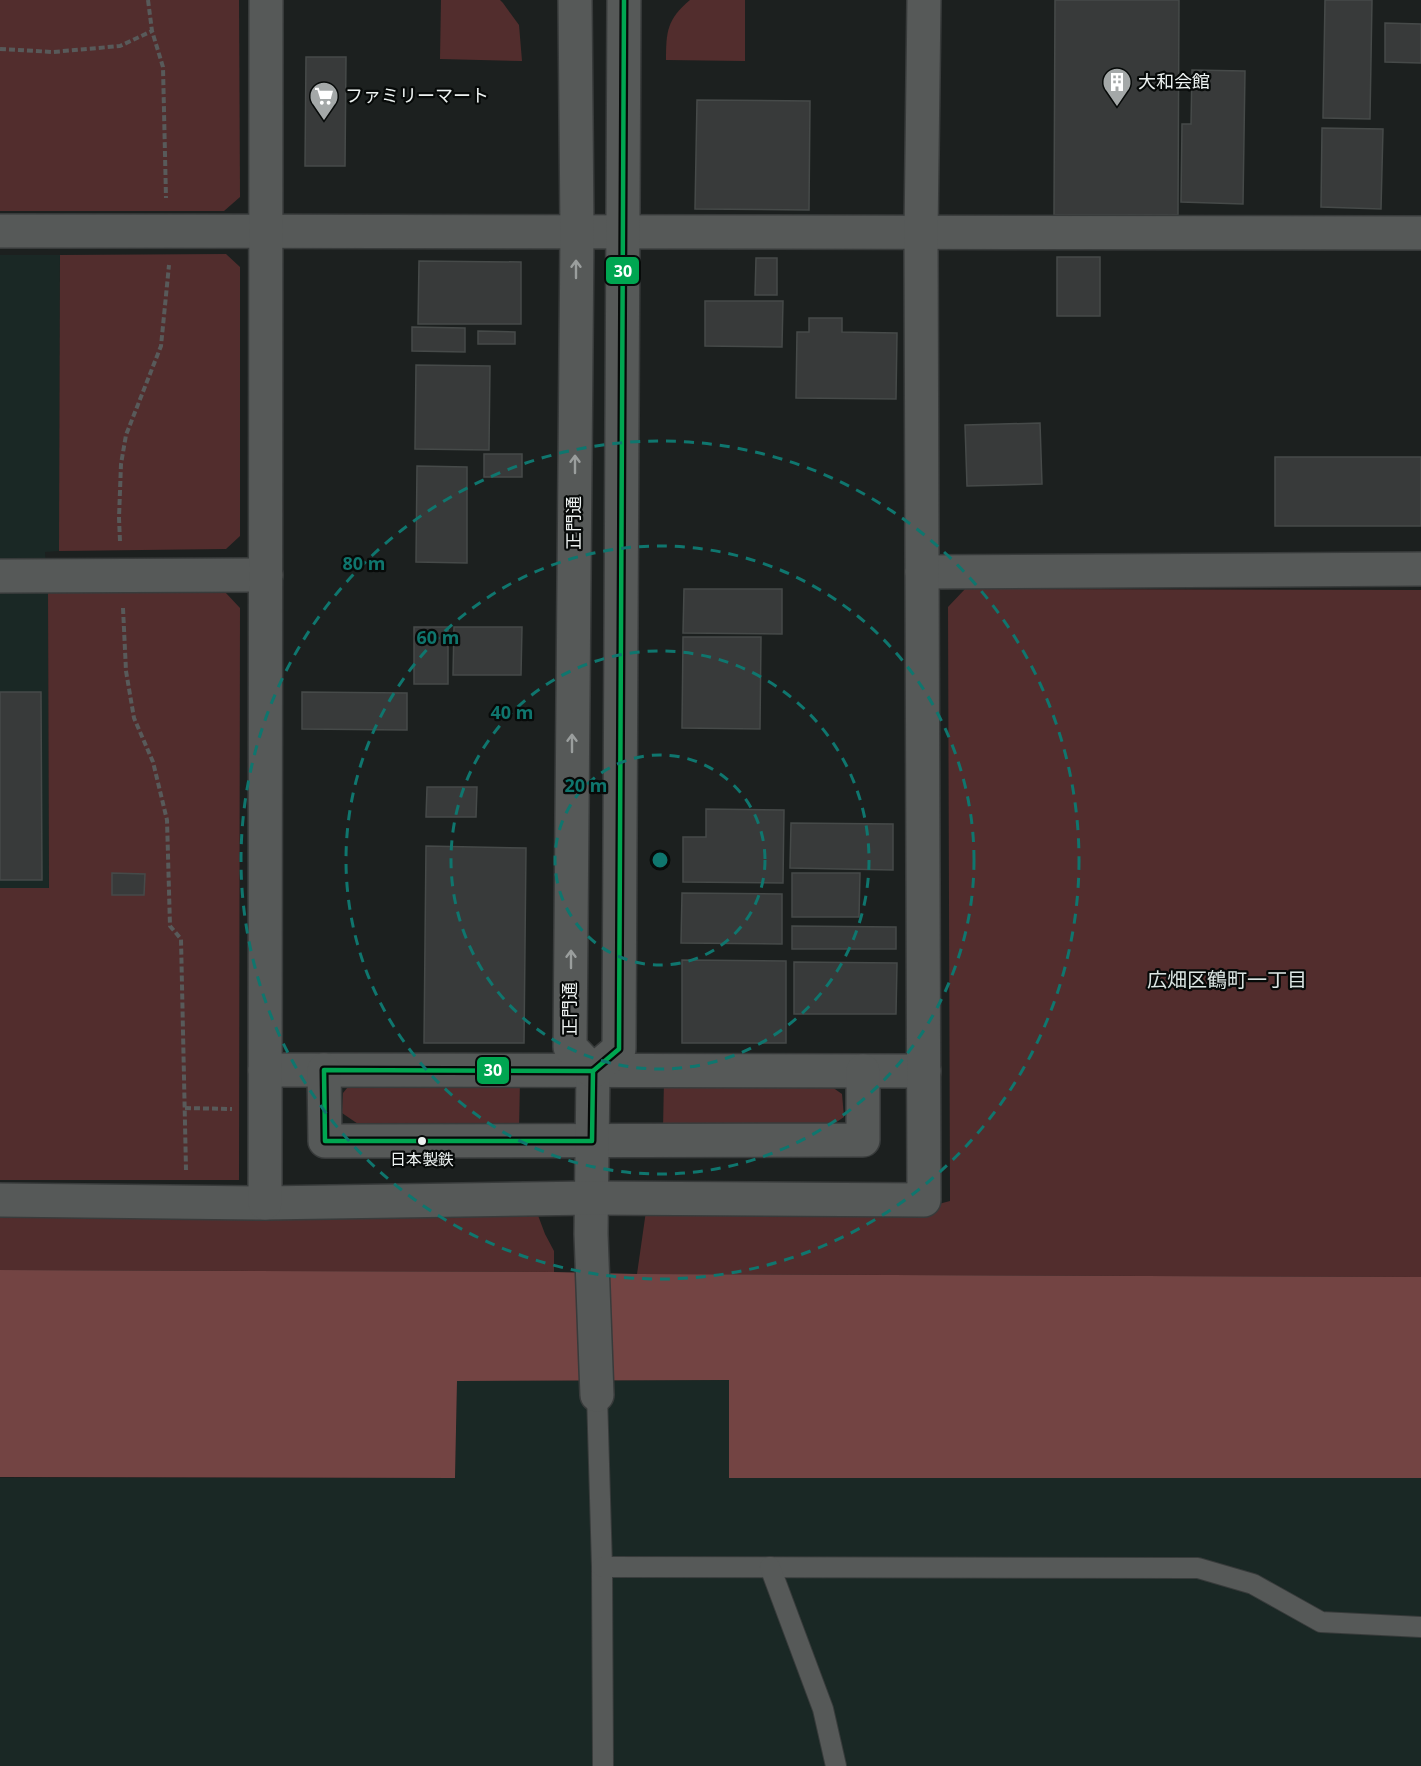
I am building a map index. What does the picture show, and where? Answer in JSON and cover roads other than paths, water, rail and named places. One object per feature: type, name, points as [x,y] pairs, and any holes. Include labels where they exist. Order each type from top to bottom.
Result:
[{"type":"street","points":[[265,1203],[266,0]]},
{"type":"street","name":"正門通","points":[[575,0],[577,232],[570,1047],[593,1071]]},
{"type":"street","points":[[597,1395],[591,1198],[593,1071],[619,1049],[624,0]]},
{"type":"street","points":[[0,1200],[265,1203],[591,1198],[924,1200],[921,233],[924,0]]},
{"type":"street","points":[[0,231],[1421,233]]},
{"type":"street","points":[[922,572],[1421,569]]},
{"type":"street","points":[[0,576],[266,575]]},
{"type":"street","points":[[265,1070],[924,1071]]},
{"type":"street","points":[[324,1070],[325,1142],[863,1140],[863,1071]]},
{"type":"lane","points":[[597,1395],[602,1567],[603,1766]]},
{"type":"lane","points":[[602,1567],[1198,1568],[1253,1584],[1321,1622],[1421,1627]]},
{"type":"lane","points":[[770,1567],[823,1709],[836,1766]]},
{"type":"place","name":"大和会館","points":[[1117,108]]},
{"type":"place","name":"ファミリーマート","points":[[324,122]]},
{"type":"place","name":"日本製鉄","points":[[422,1141]]},
{"type":"district","name":"広畑区鶴町一丁目","points":[[1227,980]]}]
